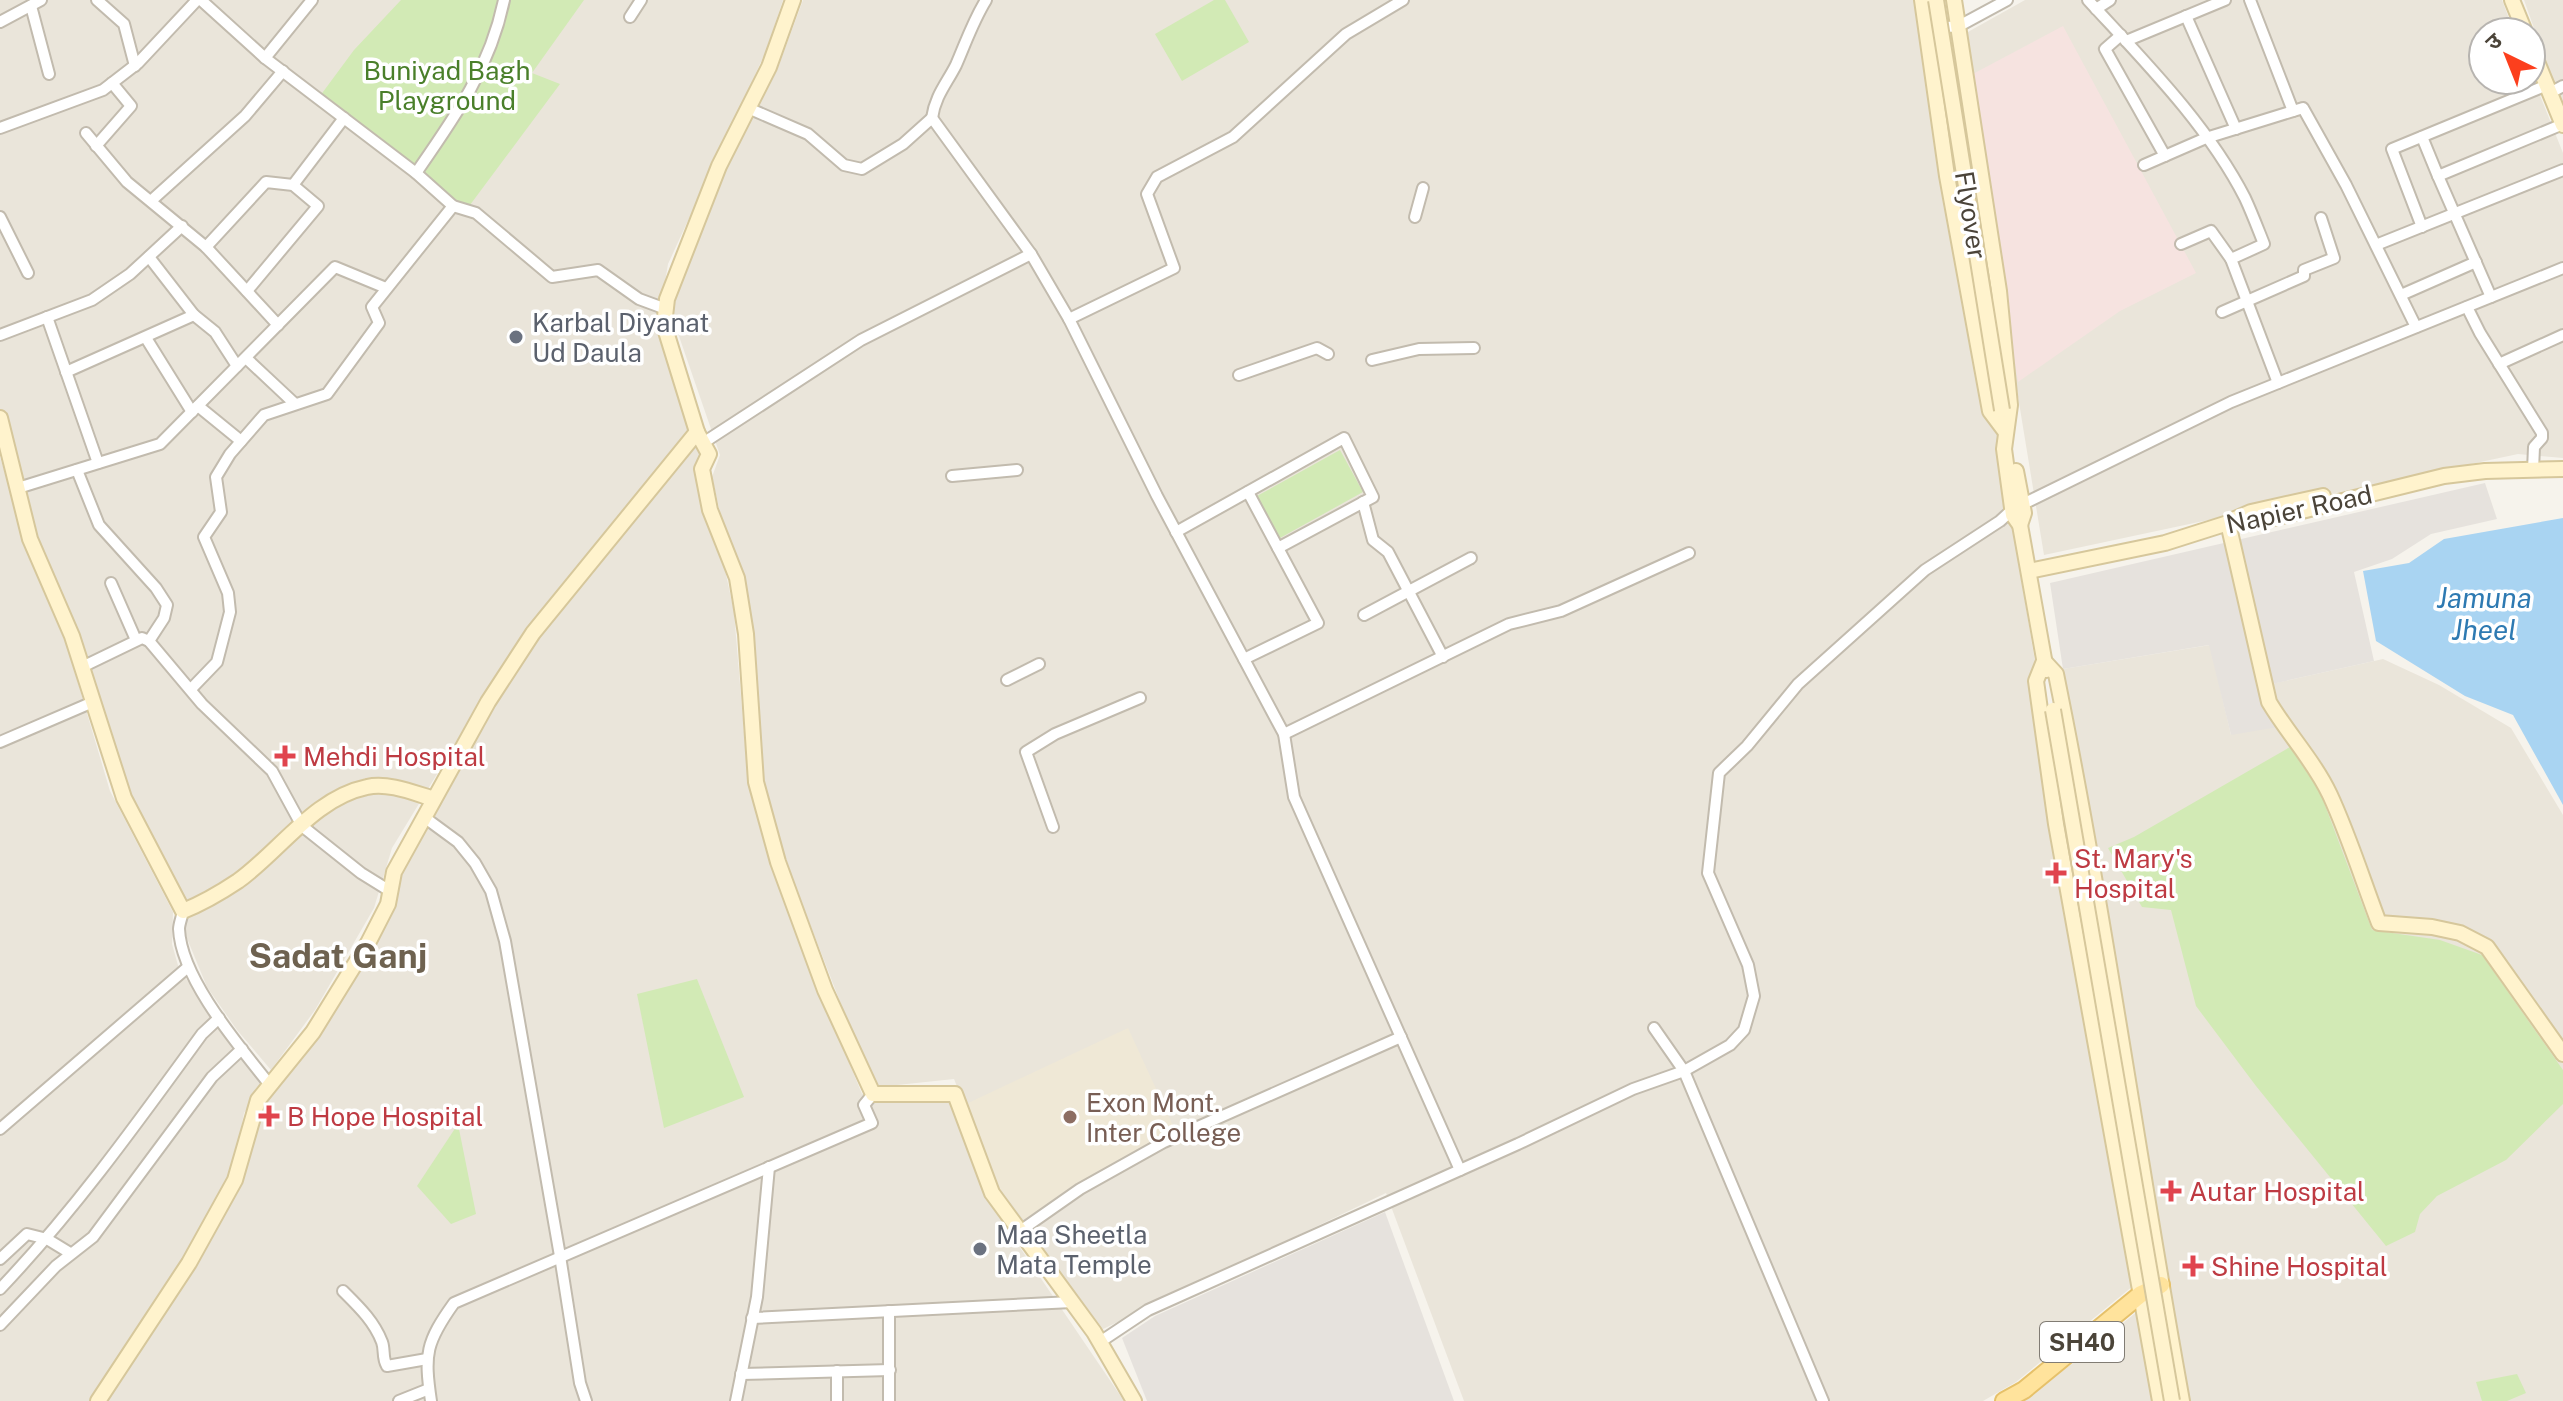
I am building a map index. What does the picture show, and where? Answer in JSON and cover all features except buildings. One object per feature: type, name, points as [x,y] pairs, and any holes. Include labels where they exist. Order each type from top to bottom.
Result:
[{"type":"main road","points":[[793,0],[769,67],[719,166],[667,299],[664,325],[700,438],[709,454],[702,469],[710,510],[737,578],[746,634],[756,782],[778,862],[825,990],[873,1094],[955,1094],[992,1193],[1100,1342],[1134,1401]]},
{"type":"main road","points":[[1922,0],[1947,176],[1990,411],[2012,447],[2013,482],[2018,506],[2024,513],[2020,525],[2034,570],[2044,661],[2172,1401]]},
{"type":"main road","name":"Flyover","points":[[1936,0],[2006,435]]},
{"type":"main road","points":[[1954,0],[1999,291],[2010,405],[2006,435]]},
{"type":"main road","points":[[2553,88],[2563,125]]},
{"type":"main road","points":[[0,418],[30,539],[72,636],[124,798],[183,911],[203,903],[239,880],[342,795],[370,786],[402,789],[434,799]]},
{"type":"main road","points":[[98,1401],[189,1263],[235,1180],[258,1100],[313,1032],[368,943],[388,904],[394,872],[488,702],[533,633],[700,438]]},
{"type":"main road","points":[[2534,465],[2563,462]]},
{"type":"main road","name":"Napier Road","points":[[2034,570],[2165,543],[2228,523],[2257,522],[2444,476],[2534,465],[2563,469]]},
{"type":"main road","points":[[2228,523],[2269,702],[2284,728],[2312,762],[2330,796],[2379,923],[2432,927],[2460,933],[2487,947],[2563,1054]]},
{"type":"main road","points":[[2044,661],[2056,674],[2083,806],[2182,1401]]},
{"type":"main road","points":[[2044,661],[2036,681],[2056,824],[2160,1401]]},
{"type":"main road","name":"SH40","points":[[2004,1401],[2024,1390],[2141,1294],[2161,1285]]},
{"type":"street","points":[[97,0],[124,24],[135,66]]},
{"type":"street","points":[[0,128],[103,90],[135,66],[199,0],[265,58],[416,173],[453,206],[476,213],[552,277],[598,270],[639,299],[666,309]]},
{"type":"street","points":[[265,58],[312,0]]},
{"type":"street","points":[[416,173],[478,76],[499,27],[504,0]]},
{"type":"street","points":[[630,17],[641,0]]},
{"type":"street","points":[[748,108],[808,134],[844,165],[862,169],[903,144],[932,118],[937,95],[955,66],[986,0]]},
{"type":"street","points":[[1069,319],[1174,268],[1147,194],[1157,177],[1233,137],[1346,34],[1403,0]]},
{"type":"street","points":[[1926,29],[1959,26],[2007,0]]},
{"type":"street","points":[[2110,0],[2092,4],[2206,138],[2245,197],[2264,244],[2231,259]]},
{"type":"street","points":[[2250,0],[2293,111]]},
{"type":"street","points":[[2165,156],[2105,49],[2123,38],[2218,1]]},
{"type":"street","points":[[0,22],[36,3],[49,74]]},
{"type":"street","points":[[2186,16],[2236,129]]},
{"type":"street","points":[[152,200],[245,116],[283,71]]},
{"type":"street","points":[[96,146],[131,106],[112,83]]},
{"type":"street","points":[[2422,227],[2392,149],[2553,88]]},
{"type":"street","points":[[2144,165],[2206,138],[2303,108],[2346,185],[2416,327]]},
{"type":"street","points":[[293,185],[344,118]]},
{"type":"street","points":[[932,118],[1031,254],[1069,319],[1176,532],[1284,734],[1294,797],[1460,1170]]},
{"type":"street","points":[[2438,176],[2563,125]]},
{"type":"street","points":[[86,133],[127,182],[206,247],[278,325]]},
{"type":"street","points":[[2422,137],[2491,297]]},
{"type":"street","points":[[2376,245],[2563,170]]},
{"type":"street","points":[[206,247],[266,182],[293,185],[318,206],[247,291]]},
{"type":"street","points":[[1415,217],[1423,188]]},
{"type":"street","points":[[191,689],[217,662],[230,612],[228,593],[204,537],[221,512],[216,477],[264,415],[327,394],[379,323],[372,307],[453,206]]},
{"type":"street","points":[[0,217],[28,273]]},
{"type":"street","points":[[2222,312],[2304,276],[2304,270],[2334,258],[2321,218]]},
{"type":"street","points":[[0,335],[92,300],[130,274],[182,226]]},
{"type":"street","points":[[2181,244],[2211,231],[2231,259],[2278,383]]},
{"type":"street","points":[[700,438],[861,340],[1031,254]]},
{"type":"street","points":[[149,257],[194,315],[215,332],[237,366]]},
{"type":"street","points":[[2401,295],[2476,262]]},
{"type":"street","points":[[18,488],[160,444],[335,267],[386,288]]},
{"type":"street","points":[[1100,1342],[1148,1310],[1633,1089],[1684,1071],[1730,1045],[1744,1030],[1754,996],[1748,965],[1708,873],[1719,773],[1747,746],[1798,684],[1925,570],[2018,506],[2231,402],[2563,268]]},
{"type":"street","points":[[2467,307],[2542,433],[2542,438],[2534,447],[2534,465]]},
{"type":"street","points":[[66,372],[194,315]]},
{"type":"street","points":[[47,317],[98,463]]},
{"type":"street","points":[[2499,364],[2563,335]]},
{"type":"street","points":[[146,338],[195,409],[241,441]]},
{"type":"street","points":[[1239,375],[1317,348],[1328,354]]},
{"type":"street","points":[[1372,360],[1419,349],[1474,348]]},
{"type":"street","points":[[246,358],[294,403]]},
{"type":"street","points":[[1176,532],[1344,438],[1373,497],[1278,548]]},
{"type":"street","points":[[77,470],[99,525],[156,588],[167,605],[164,618],[149,641]]},
{"type":"street","points":[[952,476],[1017,470]]},
{"type":"street","points":[[1244,659],[1318,623],[1248,492]]},
{"type":"street","points":[[1363,502],[1373,540],[1388,552],[1443,657]]},
{"type":"street","points":[[1284,734],[1509,624],[1561,611],[1689,553]]},
{"type":"street","points":[[1364,615],[1471,558]]},
{"type":"street","points":[[111,583],[136,640]]},
{"type":"street","points":[[82,667],[136,640],[142,638],[149,641],[202,704],[272,771],[302,826],[361,873],[390,891]]},
{"type":"street","points":[[1007,680],[1039,664]]},
{"type":"street","points":[[1053,827],[1026,752],[1055,734],[1140,698]]},
{"type":"street","points":[[0,742],[93,702]]},
{"type":"street","points":[[424,817],[458,842],[491,891],[505,941],[580,1383],[586,1401]]},
{"type":"street","points":[[183,911],[179,928],[188,967],[219,1018],[270,1085]]},
{"type":"street","points":[[0,1129],[188,967]]},
{"type":"street","points":[[0,1289],[47,1239],[202,1034],[219,1018]]},
{"type":"street","points":[[1654,1028],[1684,1071],[1823,1401]]},
{"type":"street","points":[[1020,1231],[1080,1189],[1164,1142],[1401,1037]]},
{"type":"street","points":[[0,1325],[70,1253],[93,1237],[212,1077],[242,1049]]},
{"type":"street","points":[[399,1401],[430,1395],[425,1366],[437,1327],[454,1303],[872,1123],[864,1105],[873,1094]]},
{"type":"street","points":[[736,1401],[752,1318],[769,1167]]},
{"type":"street","points":[[0,1259],[27,1234],[47,1239],[70,1253]]},
{"type":"street","points":[[343,1291],[377,1330],[387,1366],[427,1359]]},
{"type":"street","points":[[752,1318],[1072,1302]]},
{"type":"street","points":[[889,1311],[889,1401]]},
{"type":"street","points":[[741,1374],[890,1370]]},
{"type":"street","points":[[837,1371],[837,1401]]},
{"type":"shaded area","points":[[0,0],[783,0],[766,51],[668,264],[659,318],[690,428],[518,641],[392,848],[374,908],[315,1010],[271,1070],[237,1030],[207,987],[186,936],[185,901],[142,824],[123,778],[0,441]]},
{"type":"shaded area","points":[[803,0],[1924,0],[2139,1281],[2016,1382],[1983,1401],[1464,1401],[1386,1193],[1103,1329],[998,1190],[954,1079],[878,1087],[851,1030],[781,849],[764,780],[755,647],[744,579],[720,512],[712,477],[720,455],[671,313],[720,174],[779,65]]},
{"type":"shaded area","points":[[2025,0],[2502,0],[2508,16],[2467,16],[2467,96],[2540,96],[2563,153],[2563,458],[2518,454],[2044,555],[1959,37]]},
{"type":"shaded area","points":[[2524,0],[2563,0],[2563,111],[2547,65],[2547,16],[2530,16]]},
{"type":"shaded area","points":[[2063,26],[2196,273],[2120,311],[2018,382],[1969,76]]},
{"type":"shaded area","points":[[692,445],[700,451],[698,491],[723,560],[734,612],[748,781],[790,919],[862,1094],[949,1100],[985,1196],[1124,1401],[103,1401],[235,1190],[250,1157],[261,1105],[305,1056],[392,911],[397,876],[522,658]]},
{"type":"shaded area","points":[[0,457],[37,576],[67,646],[110,791],[173,912],[172,944],[179,969],[263,1085],[244,1113],[234,1164],[215,1205],[170,1282],[91,1401],[0,1401]]},
{"type":"shaded area","points":[[2485,483],[2497,519],[2431,534],[2392,559],[2354,572],[2374,661],[2272,684],[2278,727],[2231,735],[2209,645],[2063,669],[2050,583]]},
{"type":"shaded area","points":[[2210,645],[2231,735],[2271,684],[2383,659],[2439,685],[2511,728],[2563,815],[2563,1401],[2188,1401],[2074,751],[2063,669]]},
{"type":"shaded area","name":"Exon Mont. Inter College","points":[[1128,1028],[1175,1130],[1121,1159],[1025,1221],[1000,1189],[966,1104]]},
{"type":"shaded area","points":[[1385,1212],[1454,1401],[1147,1401],[1122,1338],[1155,1316]]},
{"type":"shaded area","points":[[2139,1310],[2154,1401],[2020,1401],[2083,1356]]},
{"type":"green space","name":"Buniyad Bagh Playground","points":[[401,0],[584,0],[532,73],[560,84],[467,209],[320,96],[354,50]]},
{"type":"green space","points":[[1214,0],[1225,0],[1249,42],[1182,81],[1155,34]]},
{"type":"green space","points":[[1340,450],[1363,492],[1280,538],[1257,496]]},
{"type":"green space","points":[[2290,747],[2320,792],[2372,930],[2440,940],[2482,955],[2563,1070],[2563,1104],[2506,1160],[2437,1196],[2420,1214],[2415,1232],[2386,1246],[2256,1086],[2196,1006],[2171,910],[2142,907],[2108,848],[2134,837]]},
{"type":"green space","points":[[697,979],[744,1097],[664,1128],[637,994]]},
{"type":"green space","points":[[458,1124],[476,1214],[451,1224],[417,1186]]},
{"type":"green space","points":[[2517,1374],[2526,1393],[2507,1401],[2482,1401],[2476,1382]]},
{"type":"water","name":"Jamuna Jheel","points":[[2563,518],[2563,805],[2513,715],[2465,696],[2376,641],[2363,571],[2409,563],[2444,539]]},
{"type":"place","name":"Karbal Diyanat Ud Daula","points":[[516,337]]},
{"type":"place","name":"Mehdi Hospital","points":[[285,756]]},
{"type":"place","name":"St. Mary's Hospital","points":[[2056,873]]},
{"type":"place","name":"B Hope Hospital","points":[[269,1116]]},
{"type":"place","name":"Exon Mont. Inter College","points":[[1070,1117]]},
{"type":"place","name":"Autar Hospital","points":[[2171,1191]]},
{"type":"place","name":"Maa Sheetla Mata Temple","points":[[980,1249]]},
{"type":"place","name":"Shine Hospital","points":[[2193,1266]]},
{"type":"district","name":"Sadat Ganj","points":[[338,956]]}]
